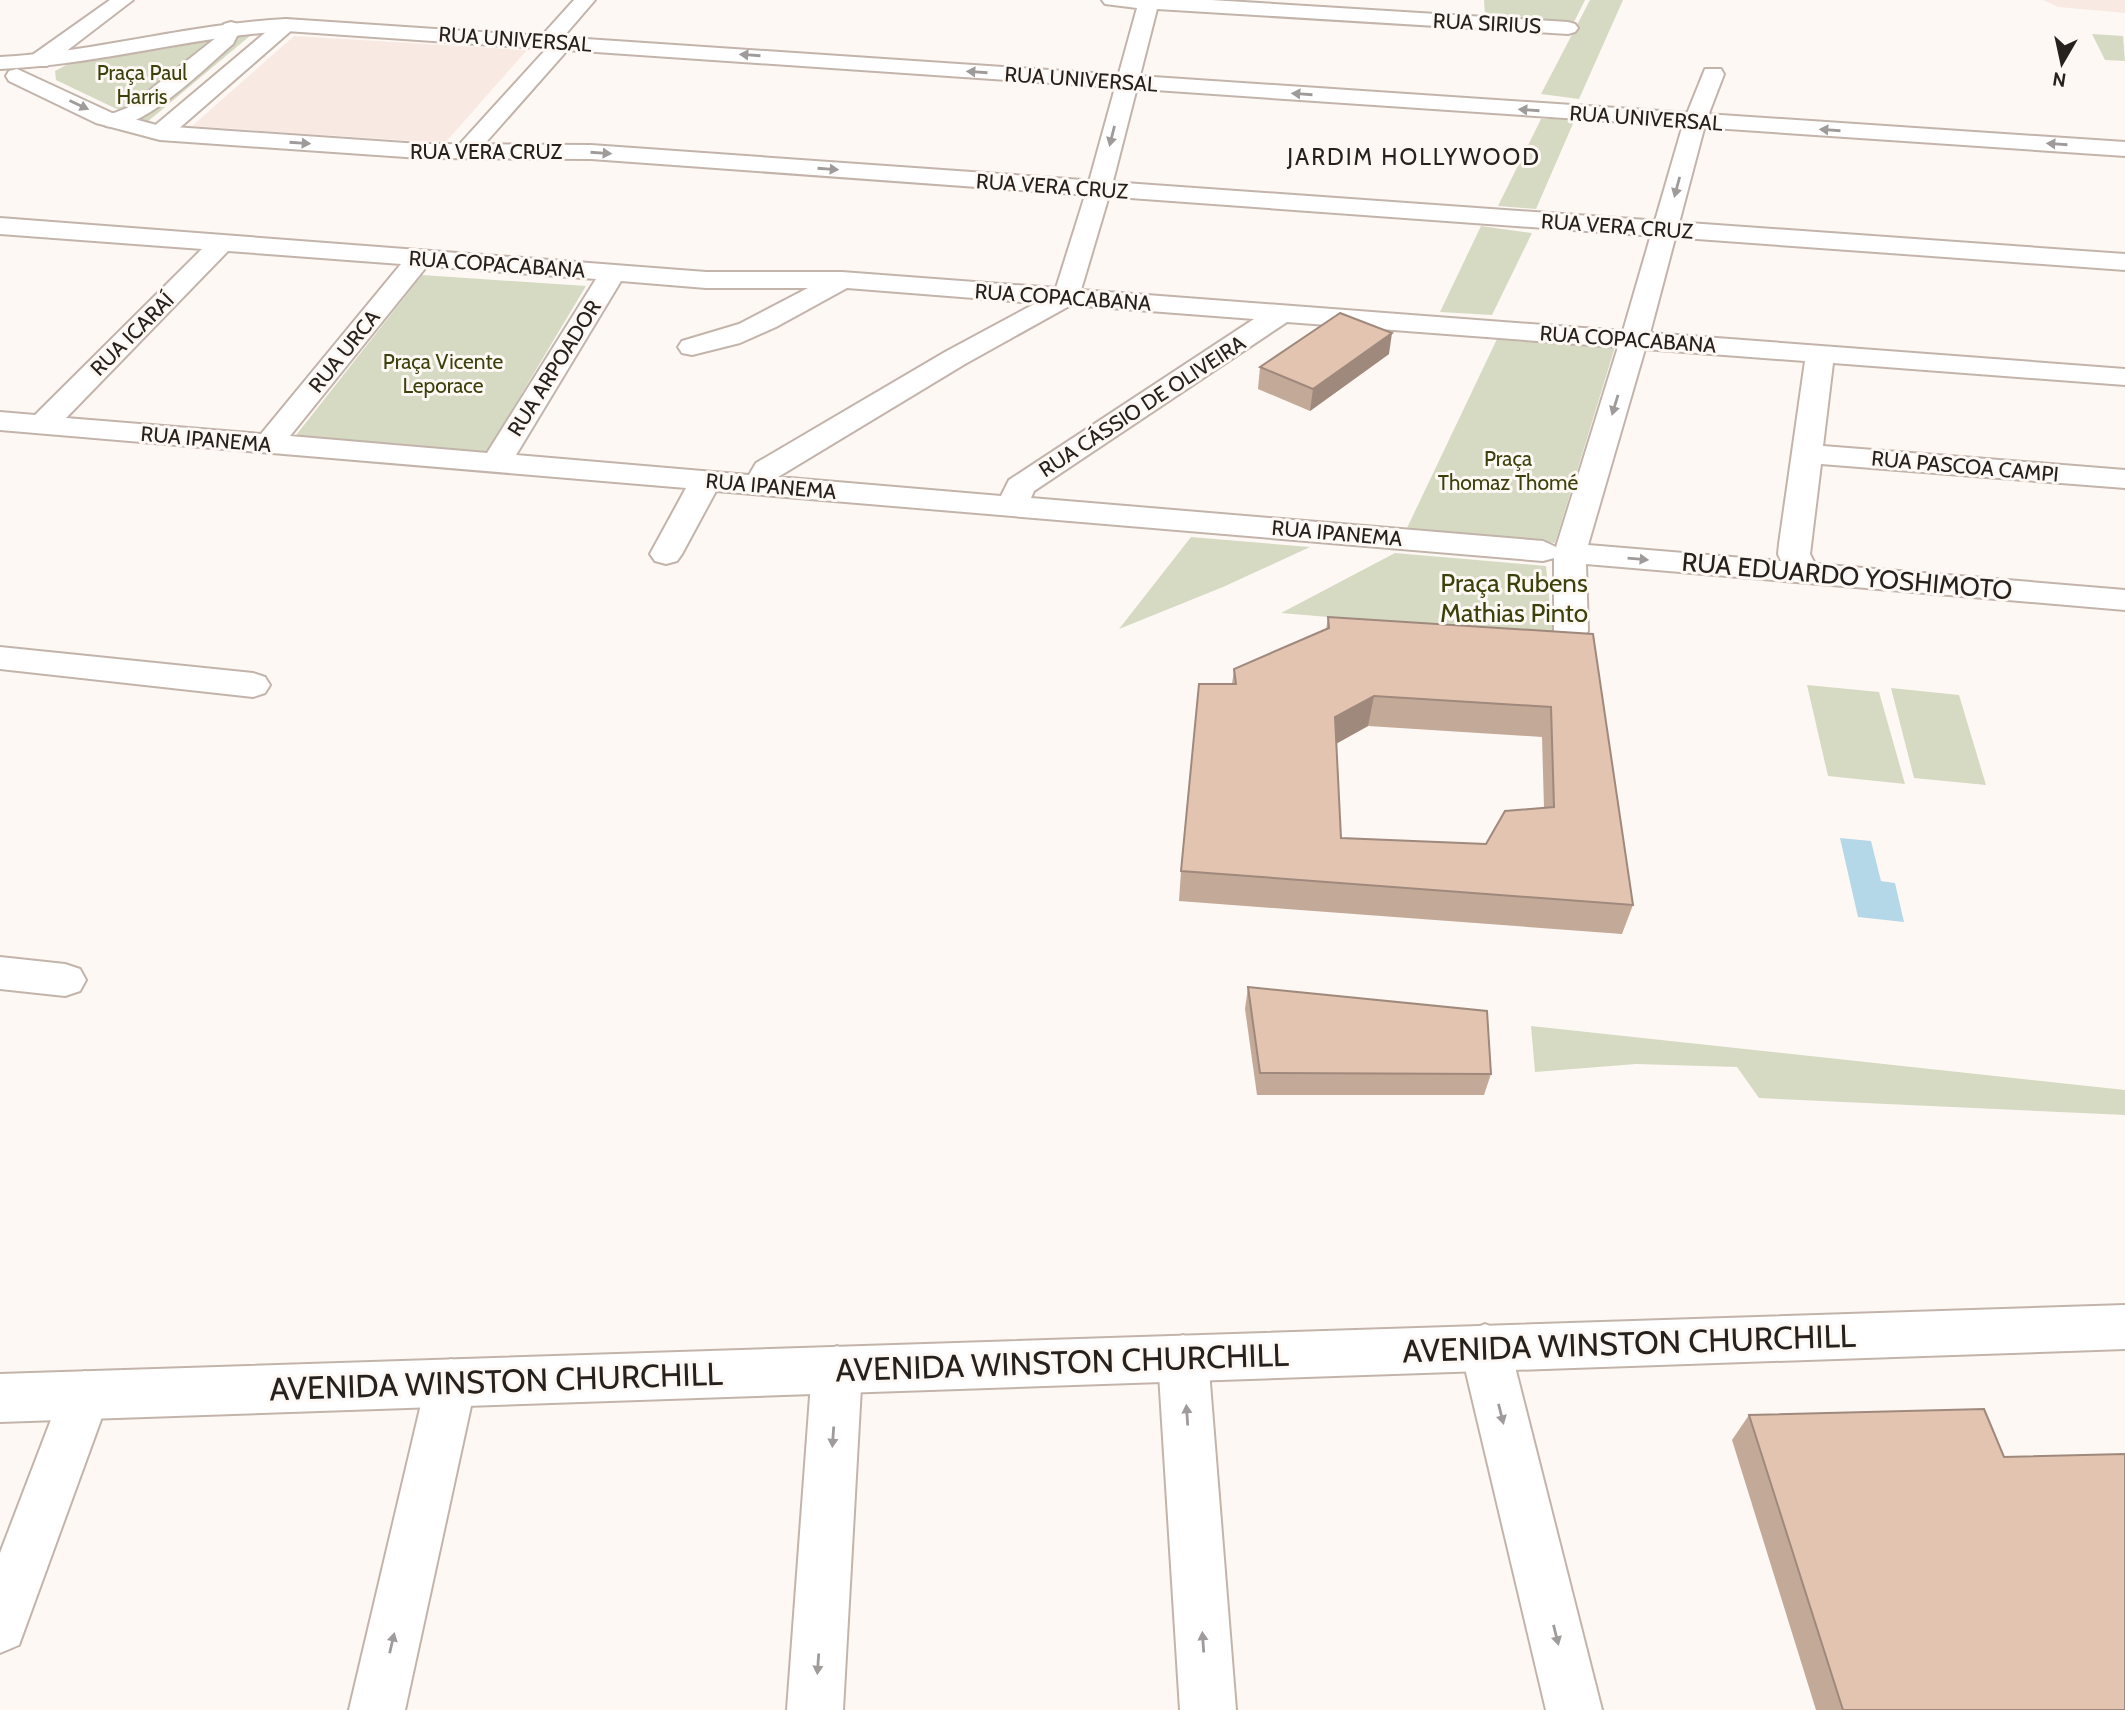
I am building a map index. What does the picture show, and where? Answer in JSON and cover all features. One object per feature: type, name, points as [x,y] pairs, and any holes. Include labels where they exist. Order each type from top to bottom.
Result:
[{"type":"street","name":"RUA VERA CRUZ","points":[[6,76],[39,61],[123,0]]},
{"type":"street","points":[[465,152],[556,41],[585,0]]},
{"type":"street","name":"RUA SIRIUS","points":[[1112,0],[1567,28]]},
{"type":"street","points":[[1469,0],[1470,22]]},
{"type":"street","points":[[758,485],[767,469],[955,358],[1066,297],[1099,189],[1125,82],[1149,1]]},
{"type":"street","name":"RUA UNIVERSAL","points":[[39,61],[231,28],[286,25],[556,41],[2125,149]]},
{"type":"street","points":[[160,134],[286,25]]},
{"type":"street","points":[[114,121],[135,113],[229,37],[231,28]]},
{"type":"street","points":[[1571,632],[1556,552],[1634,340],[1695,121],[1713,74]]},
{"type":"street","name":"RUA VERA CRUZ","points":[[6,76],[136,130],[160,134],[465,152],[591,152],[2125,262]]},
{"type":"street","name":"RUA COPACABANA","points":[[4,238],[33,228],[722,281],[842,280],[2125,377]]},
{"type":"street","name":"RUA ICARAÍ","points":[[43,425],[222,243]]},
{"type":"street","name":"RUA URCA","points":[[268,444],[419,258]]},
{"type":"street","name":"RUA ARPOADOR","points":[[496,463],[613,273]]},
{"type":"street","points":[[692,346],[715,344],[741,333],[842,280]]},
{"type":"street","name":"RUA CÁSSIO DE OLIVEIRA","points":[[1013,506],[1020,486],[1282,313]]},
{"type":"street","points":[[1803,573],[1794,554],[1820,354]]},
{"type":"street","name":"RUA IPANEMA","points":[[0,421],[1556,552]]},
{"type":"street","name":"RUA PASCOA CAMPI","points":[[1806,454],[2125,479]]},
{"type":"street","points":[[666,554],[706,481]]},
{"type":"street","name":"RUA EDUARDO YOSHIMOTO","points":[[1556,552],[2125,600]]},
{"type":"street","points":[[0,657],[253,685]]},
{"type":"street","points":[[0,973],[65,980]]},
{"type":"street","name":"AVENIDA WINSTON CHURCHILL","points":[[0,1398],[2125,1327]]},
{"type":"street","points":[[1485,1347],[1574,1710]]},
{"type":"street","points":[[1183,1358],[1208,1710]]},
{"type":"street","points":[[815,1710],[837,1369]]},
{"type":"street","points":[[377,1710],[451,1383]]},
{"type":"street","points":[[0,1626],[85,1395]]},
{"type":"shaded area","points":[[2043,0],[2125,0],[2125,13],[2058,7]]},
{"type":"shaded area","points":[[294,36],[527,50],[445,143],[192,126]]},
{"type":"green space","points":[[1484,0],[1585,0],[1573,24],[1492,19],[1485,15]]},
{"type":"green space","points":[[1590,0],[1623,0],[1579,99],[1541,94]]},
{"type":"green space","points":[[2092,34],[2123,36],[2125,61],[2105,60]]},
{"type":"green space","name":"Praça Paul Harris","points":[[251,35],[146,123],[56,80],[55,71],[68,64]]},
{"type":"green space","points":[[1541,119],[1575,119],[1536,209],[1498,206]]},
{"type":"green space","points":[[1481,226],[1532,233],[1492,315],[1440,312]]},
{"type":"green space","name":"Praça Vicente Leporace","points":[[422,275],[586,286],[485,455],[293,439]]},
{"type":"green space","name":"Praça Thomaz Thomé","points":[[1497,339],[1615,347],[1555,543],[1407,528]]},
{"type":"green space","points":[[1191,537],[1310,547],[1223,587],[1119,629]]},
{"type":"green space","name":"Praça Rubens Mathias Pinto","points":[[1395,553],[1546,566],[1553,636],[1281,613]]},
{"type":"green space","points":[[1807,685],[1879,692],[1905,784],[1828,776]]},
{"type":"green space","points":[[1891,688],[1959,695],[1986,785],[1914,778]]},
{"type":"green space","points":[[1531,1026],[2125,1090],[2125,1115],[1759,1098],[1737,1067],[1636,1064],[1535,1072]]},
{"type":"water","points":[[1840,838],[1871,841],[1881,881],[1895,883],[1904,922],[1858,917]]},
{"type":"building","points":[[1340,313],[1392,333],[1313,389],[1260,367]]},
{"type":"building","points":[[1328,617],[1593,634],[1633,905],[1181,871],[1199,684],[1236,684],[1234,669],[1329,628]],"holes":[[[1374,696],[1551,707],[1554,807],[1505,811],[1486,844],[1341,838],[1335,717]]]},
{"type":"building","points":[[1248,987],[1487,1011],[1491,1074],[1260,1073]]},
{"type":"building","points":[[1984,1409],[2004,1457],[2125,1454],[2125,1710],[1843,1710],[1749,1415]]},
{"type":"district","name":"JARDIM HOLLYWOOD","points":[[1414,157]]}]
